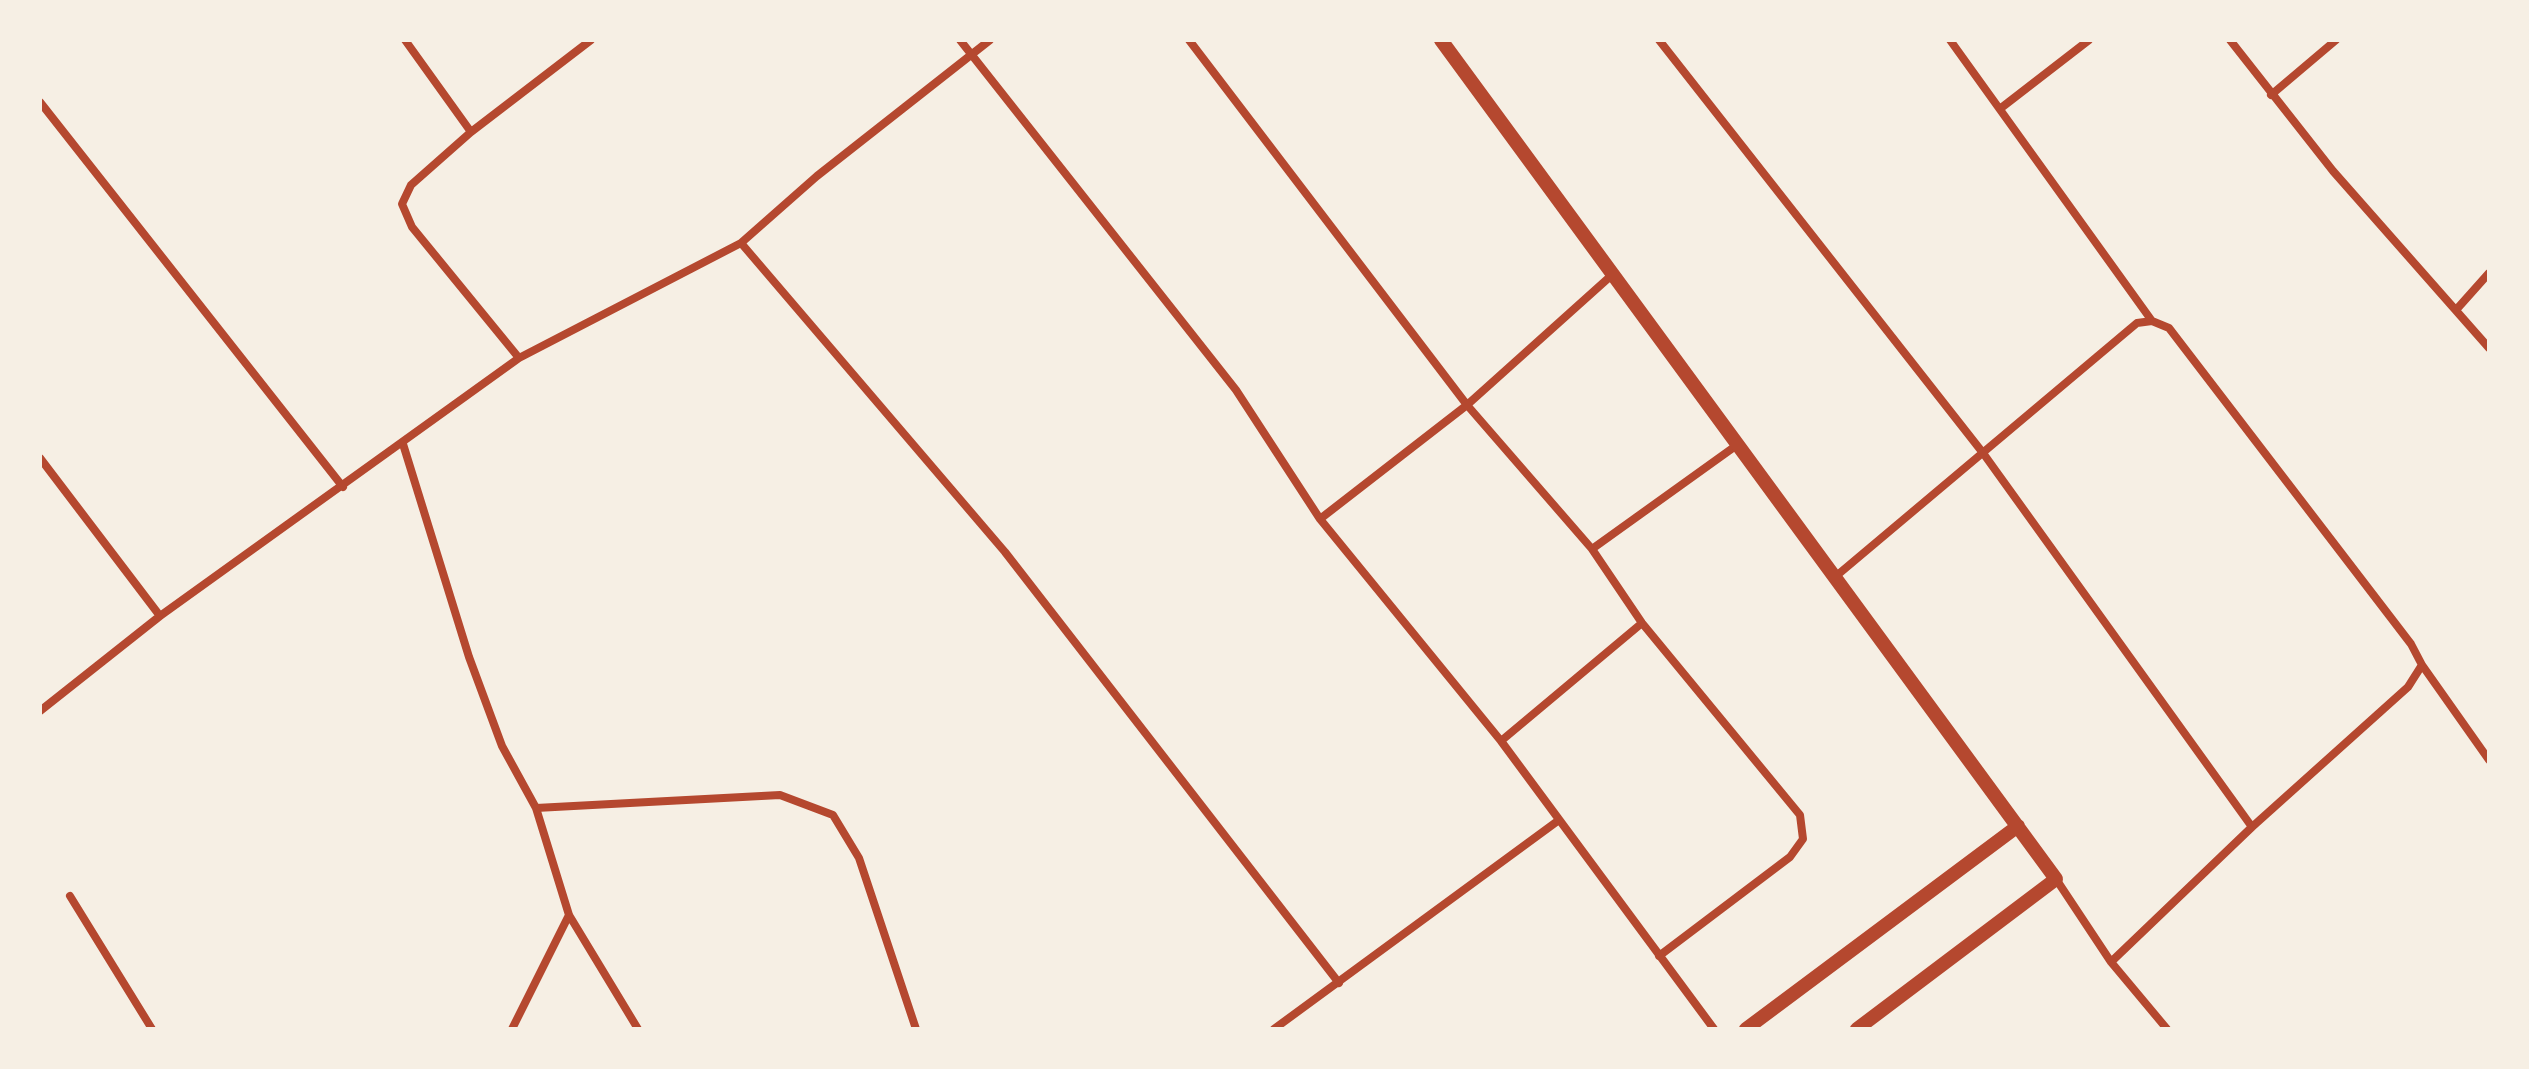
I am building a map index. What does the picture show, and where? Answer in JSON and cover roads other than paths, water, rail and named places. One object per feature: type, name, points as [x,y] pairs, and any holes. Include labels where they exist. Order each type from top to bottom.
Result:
[{"type":"street","points":[[405,40],[471,132]]},
{"type":"street","points":[[519,358],[412,227],[402,204],[411,185],[471,132],[591,40]]},
{"type":"street","points":[[960,40],[1236,390],[1320,519],[1501,741],[1714,1029]]},
{"type":"street","points":[[40,711],[160,616],[519,358],[741,243],[817,176],[990,40]]},
{"type":"street","points":[[1189,40],[1467,405],[1592,549],[1642,623],[1800,815],[1803,839],[1790,857],[1659,956]]},
{"type":"street","points":[[1441,40],[2018,826],[2111,962],[2167,1029]]},
{"type":"street","points":[[1659,40],[1983,453],[2252,827]]},
{"type":"street","points":[[1950,40],[2152,321]]},
{"type":"street","points":[[2001,108],[2089,40]]},
{"type":"street","points":[[2230,40],[2333,171],[2489,348]]},
{"type":"street","points":[[2271,95],[2336,40]]},
{"type":"street","points":[[40,102],[343,487]]},
{"type":"street","points":[[741,243],[1005,552],[1339,983]]},
{"type":"street","points":[[2456,310],[2489,273]]},
{"type":"street","points":[[1320,519],[1467,405],[1613,274]]},
{"type":"street","points":[[1835,577],[2137,323],[2152,321],[2169,328],[2411,644],[2422,665],[2489,760]]},
{"type":"street","points":[[403,444],[496,731],[536,808],[569,915],[638,1029]]},
{"type":"street","points":[[1592,549],[1737,445]]},
{"type":"street","points":[[40,458],[160,616]]},
{"type":"street","points":[[1501,741],[1642,623]]},
{"type":"street","points":[[2111,962],[2252,827],[2408,687],[2422,665]]},
{"type":"street","points":[[536,808],[780,795],[833,815],[859,858],[916,1029]]},
{"type":"street","points":[[1274,1029],[1559,820]]},
{"type":"street","points":[[1746,1029],[2018,826]]},
{"type":"street","points":[[1857,1029],[2056,879]]},
{"type":"street","points":[[70,896],[152,1029]]},
{"type":"street","points":[[512,1029],[569,915]]}]
